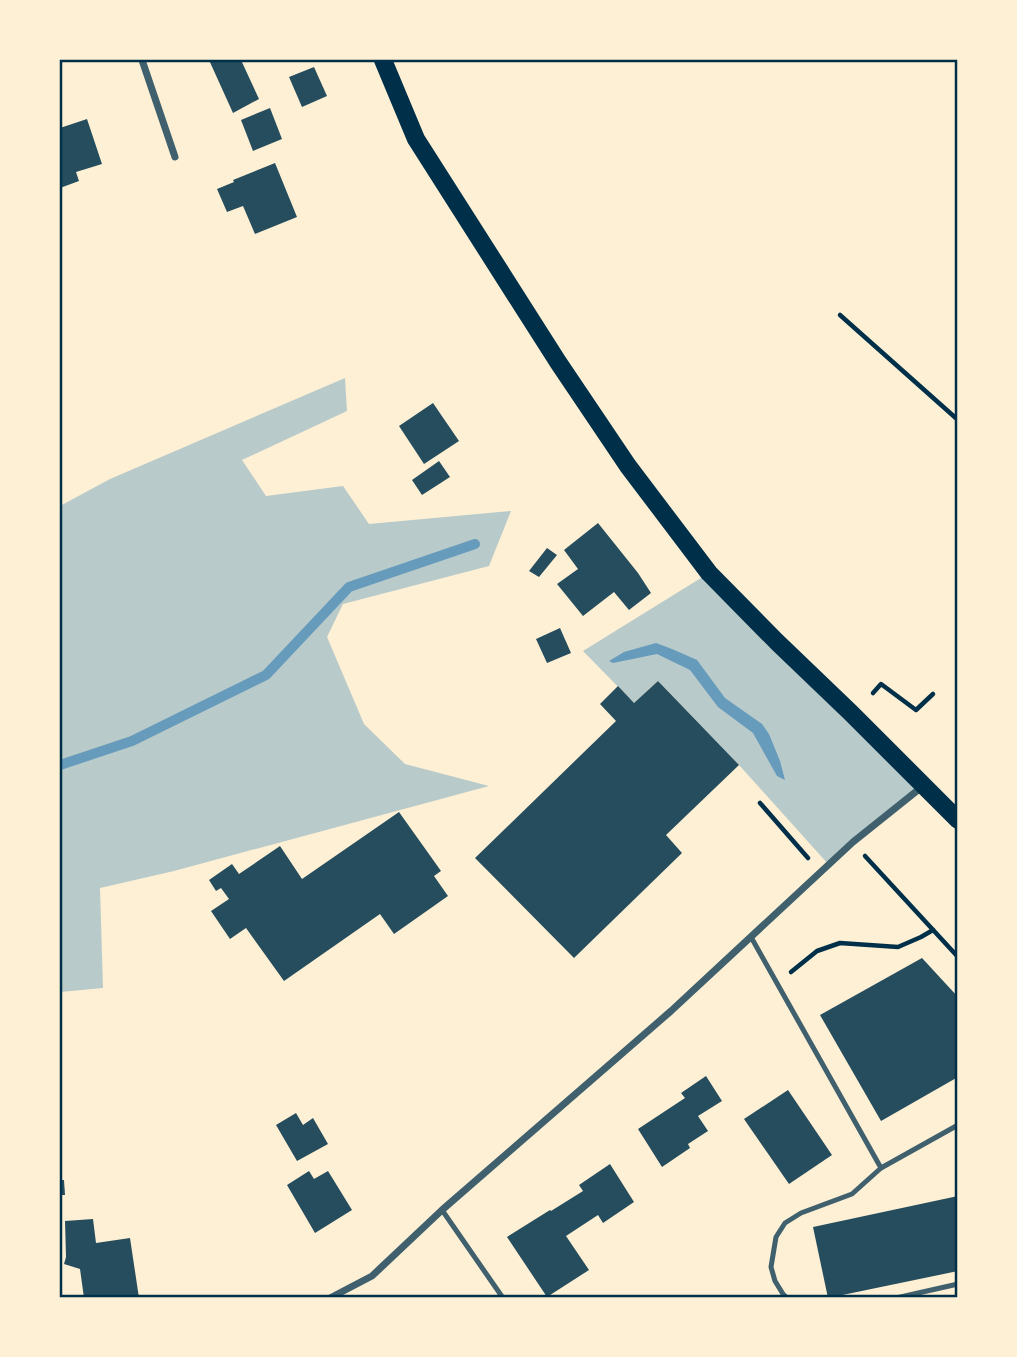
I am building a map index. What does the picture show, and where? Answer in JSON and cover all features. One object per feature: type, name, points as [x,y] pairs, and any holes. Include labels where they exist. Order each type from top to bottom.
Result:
[{"type":"main road","points":[[383,60],[416,139],[558,362],[628,466],[709,573],[957,820]]},
{"type":"street","points":[[142,60],[175,156]]},
{"type":"street","points":[[330,1297],[372,1276],[442,1210],[671,1011],[853,842],[923,785]]},
{"type":"lane","points":[[751,937],[881,1168]]},
{"type":"lane","points":[[787,1297],[775,1281],[771,1267],[776,1237],[785,1223],[801,1213],[852,1194],[881,1168],[957,1125]]},
{"type":"lane","points":[[442,1210],[502,1297]]},
{"type":"lane","points":[[896,1297],[957,1284]]},
{"type":"path","points":[[840,315],[957,420]]},
{"type":"path","points":[[873,693],[881,684],[916,709],[933,694]]},
{"type":"path","points":[[760,803],[821,872]]},
{"type":"path","points":[[853,842],[957,957]]},
{"type":"path","points":[[777,984],[817,951],[840,943],[898,947],[933,930]]},
{"type":"shaded area","points":[[345,378],[347,411],[242,460],[266,496],[343,486],[369,524],[511,511],[489,566],[343,604],[327,637],[364,724],[405,764],[489,786],[174,871],[100,888],[103,988],[60,992],[60,506],[110,479]]},
{"type":"shaded area","points":[[709,573],[923,785],[829,865],[739,765],[658,681],[634,703],[583,651]]},
{"type":"water","points":[[656,643],[697,660],[725,698],[762,724],[769,734],[785,780],[777,776],[753,733],[718,707],[690,670],[657,654],[613,663],[609,661],[624,652]]},
{"type":"building","points":[[209,60],[241,60],[259,99],[233,113]]},
{"type":"building","points":[[314,67],[327,96],[302,107],[289,77]]},
{"type":"building","points":[[270,108],[282,139],[253,151],[241,120]]},
{"type":"building","points":[[87,119],[102,164],[76,172],[79,181],[60,188],[60,128]]},
{"type":"building","points":[[275,163],[297,217],[255,234],[243,206],[227,212],[217,189]]},
{"type":"building","points":[[433,403],[459,441],[424,464],[399,426]]},
{"type":"building","points":[[439,461],[450,477],[422,495],[412,480]]},
{"type":"building","points":[[598,523],[651,593],[629,610],[614,592],[583,616],[557,584],[578,569],[564,550]]},
{"type":"building","points":[[547,548],[557,555],[539,577],[529,571]]},
{"type":"building","points":[[560,628],[571,653],[547,663],[536,639]]},
{"type":"building","points":[[658,681],[739,765],[666,835],[682,853],[574,958],[475,858],[616,721],[600,704],[618,686],[634,703]]},
{"type":"building","points":[[399,812],[441,871],[434,876],[448,896],[394,934],[380,914],[284,981],[246,928],[230,939],[211,911],[229,899],[221,888],[216,891],[209,880],[232,864],[239,874],[280,846],[302,879]]},
{"type":"building","points":[[922,958],[958,997],[958,1077],[881,1121],[820,1015]]},
{"type":"building","points":[[706,1076],[722,1101],[698,1116],[708,1131],[688,1144],[690,1148],[662,1167],[638,1129],[685,1098],[681,1093]]},
{"type":"building","points":[[788,1090],[832,1155],[789,1184],[744,1119]]},
{"type":"building","points":[[296,1113],[303,1125],[313,1118],[328,1144],[297,1161],[276,1125]]},
{"type":"building","points":[[610,1164],[634,1202],[603,1223],[598,1215],[566,1236],[589,1270],[547,1297],[507,1237],[583,1191],[579,1185]]},
{"type":"building","points":[[309,1171],[314,1179],[328,1171],[352,1210],[315,1233],[287,1185]]},
{"type":"building","points":[[60,1180],[64,1180],[65,1195],[60,1195]]},
{"type":"building","points":[[958,1196],[958,1271],[828,1298],[813,1227]]},
{"type":"building","points":[[93,1219],[96,1243],[130,1238],[139,1298],[84,1298],[80,1269],[64,1264],[65,1221]]},
{"type":"waterway","points":[[60,765],[132,741],[266,675],[349,587],[475,544]]}]
